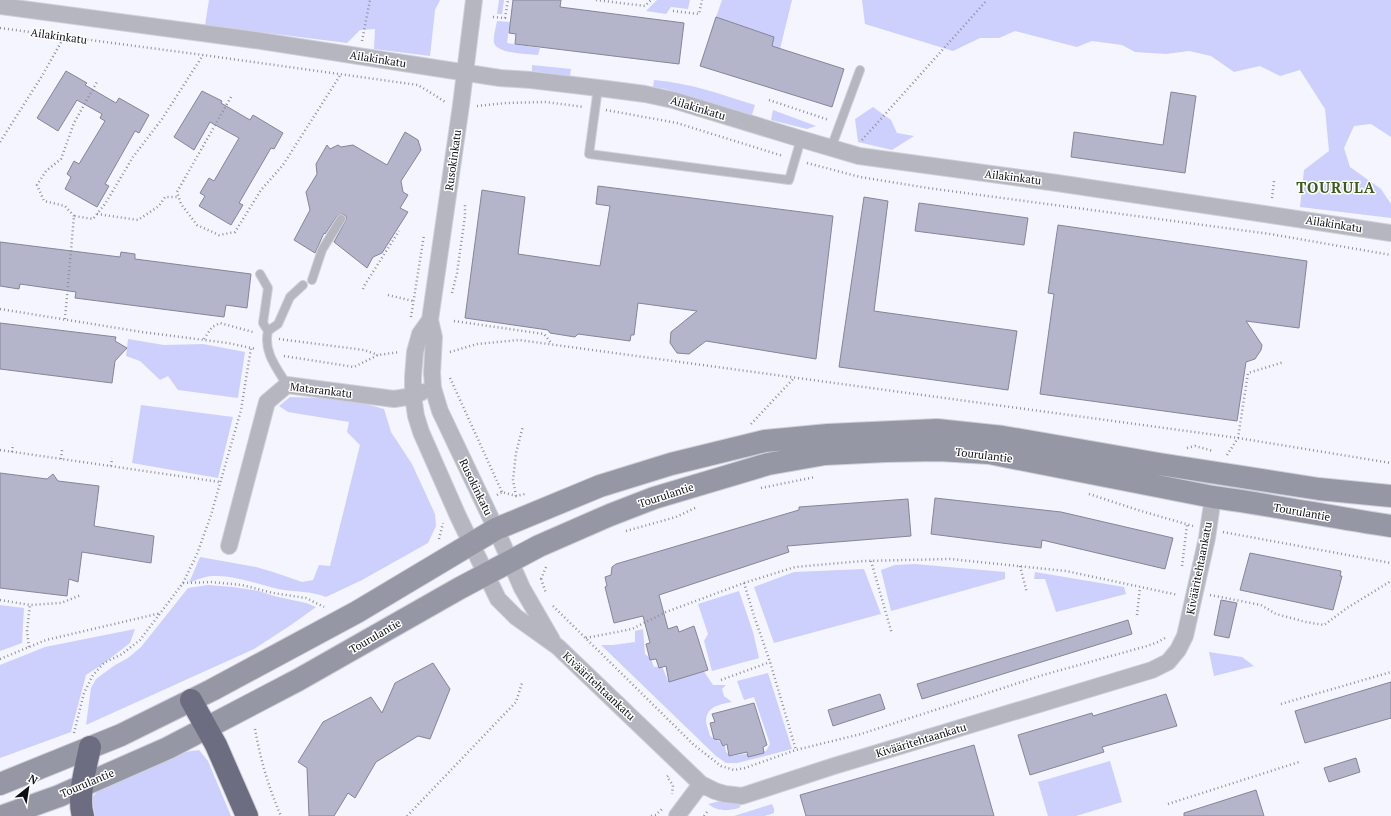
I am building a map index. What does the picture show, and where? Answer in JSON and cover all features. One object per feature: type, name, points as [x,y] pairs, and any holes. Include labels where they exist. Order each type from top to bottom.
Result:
[{"type":"highway","points":[[191,700],[216,745],[247,816]]},
{"type":"highway","points":[[81,743],[83,785],[80,803],[83,816]]},
{"type":"main road","name":"Tourulantie","points":[[4,782],[81,743],[121,735],[191,700],[357,612],[496,529],[600,486],[671,464],[765,441],[887,431],[937,430],[1003,438],[1318,489],[1391,496]]},
{"type":"main road","name":"Tourulantie","points":[[3,816],[59,796],[168,748],[298,680],[486,574],[539,546],[654,498],[768,464],[825,454],[924,450],[990,453],[1213,497],[1334,518],[1391,526]]},
{"type":"street","name":"Rusokinkatu","points":[[474,0],[430,320],[434,337],[432,373],[433,388],[440,411],[510,561]]},
{"type":"street","name":"Ailakinkatu","points":[[0,6],[254,40],[511,80],[531,80],[645,94],[673,100],[832,148],[891,161],[1216,206],[1391,233]]},
{"type":"street","name":"Rusokinkatu","points":[[430,320],[420,334],[415,352],[413,396],[416,416],[421,432],[471,543]]},
{"type":"street","name":"Matarankatu","points":[[229,546],[267,402],[287,385],[394,399],[413,396],[433,388]]},
{"type":"street","name":"Kivääritehtaankatu","points":[[471,543],[498,599],[516,617],[555,644],[701,784],[720,793],[742,796],[842,763],[1152,670],[1168,662],[1178,650],[1185,636],[1201,596],[1208,528],[1213,497]]},
{"type":"street","name":"Kivääritehtaankatu","points":[[510,561],[522,588],[555,644]]},
{"type":"street","points":[[677,816],[701,784]]},
{"type":"lane","points":[[832,148],[860,70]]},
{"type":"lane","points":[[598,88],[588,154],[789,180],[801,139]]},
{"type":"lane","points":[[312,280],[322,250],[341,219]]},
{"type":"lane","points":[[260,274],[268,288],[263,323],[268,334],[268,353],[287,385]]},
{"type":"lane","points":[[268,334],[278,324],[290,297],[303,285]]},
{"type":"path","points":[[361,48],[370,0]]},
{"type":"path","points":[[494,16],[504,18],[508,0]]},
{"type":"path","points":[[596,0],[616,1],[645,6],[651,0]]},
{"type":"path","points":[[673,11],[699,14],[702,0]]},
{"type":"path","points":[[851,153],[987,0]]},
{"type":"path","name":"Ailakinkatu","points":[[0,28],[418,85],[445,102],[444,109]]},
{"type":"path","points":[[0,142],[42,76],[64,37]]},
{"type":"path","points":[[98,80],[74,123],[61,159],[46,171],[37,185],[44,201],[65,206],[74,216],[93,219],[105,204],[133,157],[162,119],[203,55]]},
{"type":"path","points":[[231,97],[177,192],[181,204],[197,225],[218,235],[235,232],[261,190],[283,165],[341,74]]},
{"type":"path","points":[[769,100],[840,123]]},
{"type":"path","points":[[97,214],[138,220],[159,206],[165,197],[178,197]]},
{"type":"path","points":[[65,319],[74,216]]},
{"type":"path","points":[[363,289],[399,231]]},
{"type":"path","points":[[410,323],[424,232]]},
{"type":"path","points":[[388,295],[413,300]]},
{"type":"path","points":[[0,309],[142,332],[204,340],[251,348],[268,353],[354,367],[378,355],[415,352]]},
{"type":"path","points":[[454,321],[544,334],[552,344]]},
{"type":"path","points":[[204,340],[212,327],[220,323],[268,334],[364,350],[378,355]]},
{"type":"path","points":[[432,355],[446,353],[477,344],[519,340],[1238,438],[1391,463]]},
{"type":"path","points":[[81,743],[84,693],[93,675],[104,663],[122,654],[140,640],[183,583],[197,554],[241,410],[251,348]]},
{"type":"path","points":[[1220,453],[1227,455],[1238,438],[1248,373],[1284,362]]},
{"type":"path","points":[[450,377],[502,492]]},
{"type":"path","points":[[746,428],[794,377]]},
{"type":"path","points":[[516,496],[513,480],[516,453],[523,426]]},
{"type":"path","points":[[12,452],[13,444]]},
{"type":"path","points":[[1184,450],[1195,446],[1214,451]]},
{"type":"path","points":[[0,450],[220,482]]},
{"type":"path","points":[[61,458],[62,450]]},
{"type":"path","points":[[111,466],[112,458]]},
{"type":"path","points":[[754,489],[822,476]]},
{"type":"path","points":[[1082,492],[1187,525],[1391,563]]},
{"type":"path","name":"Tourulantie","points":[[623,532],[676,517],[697,507]]},
{"type":"path","points":[[1181,573],[1187,525]]},
{"type":"path","points":[[586,638],[632,629],[666,612],[744,583],[795,567],[871,561],[950,559],[1066,571],[1177,594],[1261,605],[1276,614],[1324,625],[1347,608],[1391,581]]},
{"type":"path","points":[[871,561],[892,634]]},
{"type":"path","points":[[546,593],[541,578],[546,567],[551,563]]},
{"type":"path","points":[[1020,566],[1027,593]]},
{"type":"path","points":[[183,583],[211,582],[242,585],[273,593],[306,598],[324,607]]},
{"type":"path","points":[[744,583],[770,662],[796,750]]},
{"type":"path","points":[[1137,615],[1140,587]]},
{"type":"path","points":[[1176,601],[1178,587]]},
{"type":"path","points":[[0,600],[30,605],[61,603],[81,595]]},
{"type":"path","points":[[548,601],[694,745],[721,766],[734,770],[745,768],[796,750],[861,734],[1043,676],[1147,646],[1167,637]]},
{"type":"path","points":[[29,647],[27,631],[30,605]]},
{"type":"path","points":[[0,659],[46,640],[161,613]]},
{"type":"path","points":[[721,680],[770,662]]},
{"type":"path","points":[[1282,704],[1391,672]]},
{"type":"path","points":[[407,816],[516,702],[522,683]]},
{"type":"path","points":[[255,729],[258,746],[272,795],[281,816]]},
{"type":"path","points":[[1168,804],[1299,762]]},
{"type":"path","points":[[704,816],[707,812]]},
{"type":"shaded area","points":[[209,0],[440,0],[435,10],[430,56],[374,49],[375,29],[360,30],[347,43],[205,25]]},
{"type":"shaded area","points":[[499,0],[504,0],[502,14],[497,14]]},
{"type":"shaded area","points":[[657,0],[690,0],[688,9],[671,7],[666,14],[646,11]]},
{"type":"shaded area","points":[[722,0],[792,0],[780,49],[772,46],[774,37],[716,17]]},
{"type":"shaded area","points":[[862,0],[1391,0],[1391,137],[1371,124],[1354,126],[1344,148],[1350,167],[1381,189],[1391,204],[1391,218],[1300,207],[1304,170],[1329,151],[1325,109],[1300,70],[1280,76],[1260,66],[1234,72],[1211,56],[1189,51],[1166,54],[1135,52],[1122,45],[1092,41],[1077,47],[1015,31],[999,38],[980,38],[953,51],[865,24]]},
{"type":"shaded area","points":[[497,21],[510,22],[507,43],[540,48],[538,55],[514,53],[497,47],[494,43],[494,35]]},
{"type":"shaded area","points":[[532,65],[571,69],[570,76],[532,71]]},
{"type":"shaded area","points":[[654,80],[693,86],[755,105],[752,115],[666,89],[653,87]]},
{"type":"shaded area","points":[[873,107],[891,120],[897,133],[914,136],[892,150],[858,142],[855,119]]},
{"type":"shaded area","points":[[773,110],[816,126],[807,129],[771,120]]},
{"type":"shaded area","points":[[128,339],[164,345],[203,344],[245,352],[238,398],[178,390],[168,376],[160,380],[140,361],[126,356]]},
{"type":"shaded area","points":[[290,397],[348,399],[384,409],[391,432],[412,464],[435,514],[436,526],[428,543],[362,580],[326,597],[278,589],[245,580],[221,576],[209,576],[189,583],[200,557],[256,567],[302,582],[313,580],[319,565],[330,566],[360,445],[347,432],[349,422],[288,412],[279,406]]},
{"type":"shaded area","points":[[141,405],[233,417],[218,478],[132,463]]},
{"type":"shaded area","points":[[915,564],[1005,572],[1005,579],[891,611],[881,570],[895,565]]},
{"type":"shaded area","points":[[864,569],[881,614],[774,643],[754,587],[794,572]]},
{"type":"shaded area","points":[[1035,572],[1124,587],[1126,594],[1056,612],[1045,579],[1034,579]]},
{"type":"shaded area","points":[[208,585],[259,591],[316,607],[254,649],[86,725],[91,688],[96,679],[115,665],[128,658],[141,647],[188,588]]},
{"type":"shaded area","points":[[739,591],[753,632],[759,658],[712,671],[704,641],[708,634],[698,604]]},
{"type":"shaded area","points":[[0,605],[24,608],[22,643],[0,651]]},
{"type":"shaded area","points":[[135,629],[130,643],[86,675],[71,732],[0,758],[0,665],[45,647]]},
{"type":"shaded area","points":[[643,629],[645,654],[651,659],[654,667],[662,666],[668,681],[703,670],[713,685],[726,685],[722,689],[724,696],[732,702],[715,706],[707,715],[706,722],[710,736],[725,745],[726,752],[731,756],[766,751],[770,744],[754,697],[744,700],[737,681],[768,673],[792,749],[737,763],[726,763],[716,756],[601,645],[635,642],[635,631]]},
{"type":"shaded area","points":[[1209,652],[1242,657],[1254,666],[1214,676]]},
{"type":"shaded area","points":[[199,750],[208,761],[231,816],[95,816],[92,798],[98,790],[185,752]]},
{"type":"shaded area","points":[[1110,761],[1122,802],[1076,816],[1048,816],[1038,782]]},
{"type":"shaded area","points":[[720,801],[741,805],[739,808],[723,810],[708,804]]},
{"type":"shaded area","points":[[772,804],[774,813],[765,816],[734,816]]},
{"type":"building","points":[[513,0],[561,0],[560,7],[684,23],[679,64],[515,44],[516,34],[509,33]]},
{"type":"building","points":[[716,17],[774,37],[772,46],[844,69],[832,107],[700,66]]},
{"type":"building","points":[[66,71],[87,83],[85,85],[116,103],[119,98],[149,115],[139,133],[135,131],[105,184],[109,186],[97,207],[65,189],[71,177],[67,174],[74,161],[79,164],[105,121],[100,118],[102,114],[77,100],[58,131],[37,118]]},
{"type":"building","points":[[202,91],[222,101],[221,103],[250,120],[253,115],[283,133],[274,149],[271,148],[239,203],[243,205],[231,225],[199,206],[205,196],[200,193],[209,178],[214,181],[239,138],[210,122],[194,150],[174,137]]},
{"type":"building","points":[[1171,92],[1196,96],[1185,173],[1071,157],[1074,132],[1163,145]]},
{"type":"building","points":[[405,132],[418,140],[421,150],[401,181],[403,192],[408,195],[400,208],[408,212],[382,253],[373,257],[367,268],[334,242],[346,220],[346,216],[342,214],[337,216],[325,234],[324,233],[315,253],[294,240],[310,210],[306,192],[317,174],[316,164],[327,145],[330,149],[338,145],[341,147],[353,145],[387,165]]},
{"type":"building","points":[[598,186],[833,216],[816,359],[706,341],[689,354],[677,353],[670,343],[671,332],[697,311],[638,303],[634,335],[631,335],[630,341],[578,334],[575,337],[550,333],[548,330],[465,318],[482,190],[525,197],[518,254],[600,266],[610,206],[596,204]]},
{"type":"building","points":[[864,197],[888,201],[874,311],[1017,331],[1008,390],[839,367]]},
{"type":"building","points":[[919,203],[1028,218],[1024,245],[915,231]]},
{"type":"building","points":[[1058,225],[1307,261],[1299,328],[1246,321],[1262,345],[1261,350],[1255,359],[1246,362],[1237,421],[1040,394],[1054,294],[1048,293]]},
{"type":"building","points":[[0,242],[120,257],[121,252],[135,254],[135,259],[251,274],[247,308],[226,305],[224,317],[75,298],[76,292],[20,284],[19,289],[0,286]]},
{"type":"building","points":[[0,323],[116,337],[115,341],[127,348],[115,361],[112,383],[0,369]]},
{"type":"building","points":[[0,473],[47,479],[53,474],[58,481],[99,486],[94,526],[154,536],[151,563],[82,552],[78,582],[69,579],[67,596],[0,588]]},
{"type":"building","points":[[935,498],[1061,512],[1173,538],[1165,569],[1042,540],[1041,548],[931,534]]},
{"type":"building","points":[[908,499],[911,536],[787,546],[789,552],[659,595],[668,629],[677,626],[679,632],[694,626],[708,670],[669,682],[666,666],[659,668],[656,659],[650,660],[646,644],[650,643],[643,616],[614,623],[605,587],[607,586],[605,577],[611,575],[612,567],[616,564],[799,510],[799,507]]},
{"type":"building","points":[[1250,553],[1341,571],[1340,576],[1342,576],[1333,610],[1240,590]]},
{"type":"building","points":[[1221,600],[1237,603],[1229,638],[1214,635]]},
{"type":"building","points":[[1128,620],[1132,634],[922,699],[917,684]]},
{"type":"building","points":[[433,663],[450,689],[430,739],[418,736],[376,762],[355,798],[348,793],[334,816],[309,816],[307,768],[298,762],[323,722],[371,697],[382,713],[395,683]]},
{"type":"building","points":[[1391,682],[1391,718],[1305,743],[1295,711]]},
{"type":"building","points":[[880,694],[885,709],[833,726],[828,710]]},
{"type":"building","points":[[1166,694],[1177,726],[1102,747],[1104,752],[1030,775],[1018,735],[1092,713],[1093,716]]},
{"type":"building","points":[[754,703],[767,745],[763,747],[764,753],[748,757],[747,752],[729,756],[727,744],[723,746],[720,740],[714,739],[710,723],[715,722],[712,714]]},
{"type":"building","points":[[974,745],[994,816],[806,816],[800,795]]},
{"type":"building","points":[[1356,758],[1360,772],[1329,782],[1324,768]]},
{"type":"building","points":[[1256,790],[1264,816],[1184,816],[1184,813]]},
{"type":"district","name":"TOURULA","points":[[1336,187]]}]
